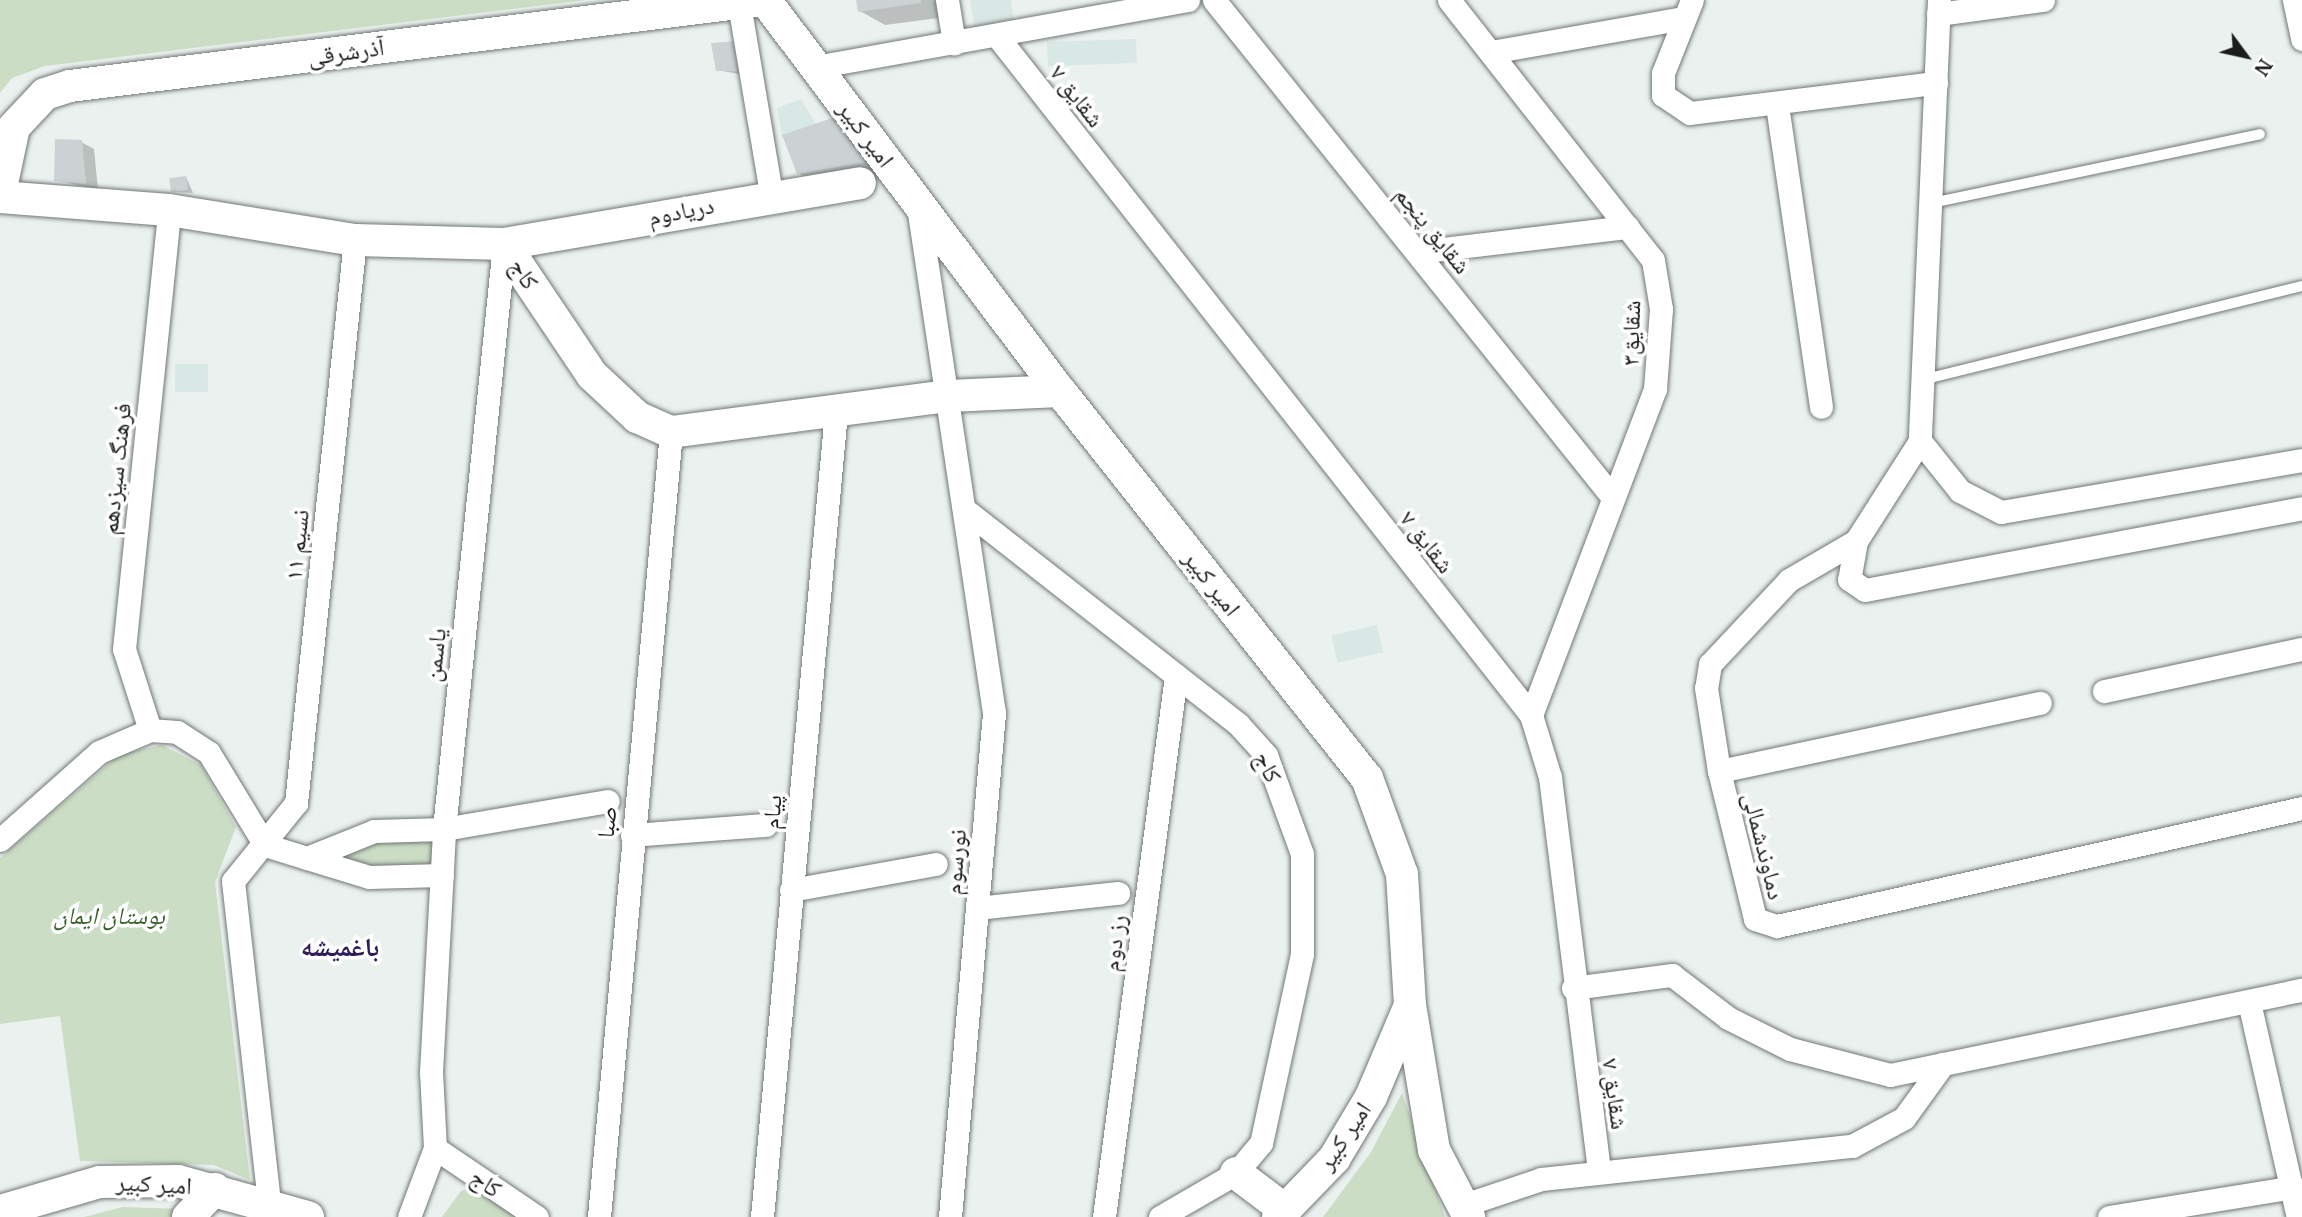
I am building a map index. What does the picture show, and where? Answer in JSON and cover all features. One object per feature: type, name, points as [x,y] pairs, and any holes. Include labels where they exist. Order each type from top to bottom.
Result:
[{"type":"street","points":[[947,0],[954,43]]},
{"type":"street","points":[[815,67],[1188,0]]},
{"type":"street","name":"شقایق پنجم","points":[[1214,0],[1610,494]]},
{"type":"street","name":"شقایق۳","points":[[1449,0],[1653,260],[1661,309],[1655,389],[1610,494],[1531,715]]},
{"type":"street","points":[[2043,0],[1938,7],[1931,203],[1920,381],[1920,441],[1960,491],[2001,512],[2302,460]]},
{"type":"street","points":[[2294,0],[2302,38]]},
{"type":"street","points":[[755,1],[771,194]]},
{"type":"street","name":"امیر کبیر","points":[[755,1],[815,67],[1060,391],[1367,778],[1402,874],[1410,1004],[1371,1097],[1334,1159],[1282,1214]]},
{"type":"street","name":"آذرشرقی","points":[[0,195],[14,127],[45,94],[70,86],[755,1]]},
{"type":"street","points":[[1490,52],[1687,9]]},
{"type":"street","points":[[1687,9],[1663,73],[1663,95],[1675,108],[1690,113],[1777,105],[1936,83]]},
{"type":"street","name":"شقایق ۷","points":[[997,36],[1531,715],[1550,777],[1573,988],[1599,1172]]},
{"type":"street","points":[[1777,105],[1821,407]]},
{"type":"street","name":"دریادوم","points":[[504,244],[771,194],[860,183]]},
{"type":"street","name":"کاج","points":[[0,195],[169,209],[355,240],[504,244],[592,375],[637,417],[671,432]]},
{"type":"street","points":[[917,204],[969,513]]},
{"type":"street","name":"فرهنگ سیزدهم","points":[[150,730],[124,649],[169,209]]},
{"type":"street","points":[[1417,252],[1628,227]]},
{"type":"street","name":"نسیم ۱۱","points":[[269,1202],[233,881],[265,845],[296,803],[355,240]]},
{"type":"street","name":"یاسمن","points":[[435,1148],[431,1073],[444,829],[504,244]]},
{"type":"street","points":[[671,432],[949,396],[1060,391]]},
{"type":"street","name":"پیام","points":[[762,1217],[836,412]]},
{"type":"street","name":"صبا","points":[[599,1217],[671,432]]},
{"type":"street","name":"دماوندشمالی","points":[[1920,441],[1856,541],[1789,580],[1710,664],[1706,688],[1719,771],[1752,911],[1770,926],[2302,808]]},
{"type":"street","points":[[1856,541],[1849,579],[1865,590],[2302,508]]},
{"type":"street","name":"کاج","points":[[969,513],[1176,676],[1266,755],[1302,854],[1303,954],[1286,1054],[1261,1143],[1236,1173],[1160,1217]]},
{"type":"street","name":"نورسوم","points":[[950,1217],[994,713],[969,513]]},
{"type":"street","points":[[2104,691],[2302,649]]},
{"type":"street","name":"رز دوم","points":[[1104,1217],[1176,676]]},
{"type":"street","points":[[1719,771],[2040,703]]},
{"type":"street","points":[[0,840],[99,752],[150,730],[177,732],[209,753],[265,845],[369,877],[442,875]]},
{"type":"street","points":[[307,858],[374,831],[444,829],[608,801]]},
{"type":"street","points":[[632,835],[766,825]]},
{"type":"street","points":[[791,890],[936,864]]},
{"type":"street","points":[[977,908],[1118,894]]},
{"type":"street","points":[[1573,988],[1672,975],[1728,1018],[1790,1049],[1890,1074],[2302,990]]},
{"type":"street","points":[[2249,1002],[2291,1116],[2298,1217]]},
{"type":"street","points":[[1410,1004],[1434,1150],[1465,1211],[1541,1179],[1852,1146],[1904,1118],[1943,1064]]},
{"type":"street","points":[[409,1217],[435,1148]]},
{"type":"street","name":"کاج","points":[[435,1148],[537,1217]]},
{"type":"street","points":[[1236,1173],[1282,1214]]},
{"type":"street","name":"امیر کبیر","points":[[16,1210],[100,1182],[178,1181],[269,1202],[308,1217]]},
{"type":"street","points":[[2109,1217],[2294,1187]]},
{"type":"street","points":[[188,1217],[215,1189]]},
{"type":"lane","points":[[1931,203],[2260,134]]},
{"type":"lane","points":[[1920,381],[2302,286]]},
{"type":"shaded area","points":[[970,0],[1011,0],[1015,33],[975,31]]},
{"type":"shaded area","points":[[1136,39],[1137,63],[1048,66],[1047,42]]},
{"type":"shaded area","points":[[801,99],[816,124],[782,135],[777,108]]},
{"type":"shaded area","points":[[175,364],[208,364],[208,392],[175,392]]},
{"type":"shaded area","points":[[1377,625],[1383,652],[1338,663],[1331,636]]},
{"type":"green space","points":[[0,0],[586,0],[45,66],[12,78],[0,93]]},
{"type":"green space","name":"بوستان ایمان","points":[[162,745],[201,765],[236,827],[215,882],[250,1180],[214,1165],[80,1161],[60,1016],[0,1024],[0,858],[120,754]]},
{"type":"green space","points":[[438,836],[436,869],[375,872],[327,855],[375,838]]},
{"type":"green space","points":[[1402,1093],[1445,1217],[1323,1217],[1371,1152]]},
{"type":"green space","points":[[478,1184],[528,1217],[442,1217],[461,1191]]},
{"type":"green space","points":[[123,1207],[181,1209],[173,1217],[84,1217]]},
{"type":"building","points":[[856,0],[921,0],[921,3],[858,12]]},
{"type":"building","points":[[738,41],[743,71],[716,71],[711,43]]},
{"type":"building","points":[[838,116],[865,162],[797,174],[782,135]]},
{"type":"building","points":[[55,139],[82,140],[86,184],[54,181]]},
{"type":"building","points":[[186,176],[188,190],[171,192],[169,178]]},
{"type":"district","name":"باغمیشه","points":[[340,947]]}]
